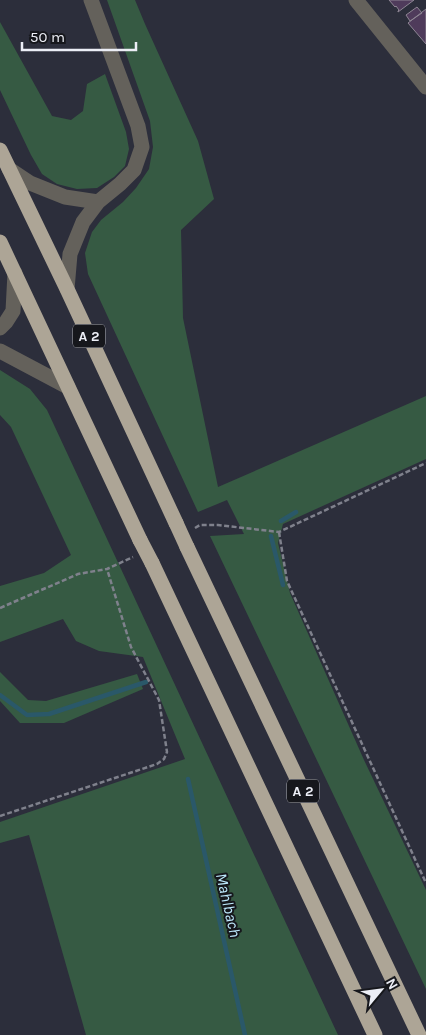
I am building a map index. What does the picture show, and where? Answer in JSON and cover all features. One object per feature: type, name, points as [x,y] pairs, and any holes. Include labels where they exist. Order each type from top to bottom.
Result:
[{"type":"highway","name":"A 2","points":[[0,150],[419,1035]]},
{"type":"highway","name":"A 2","points":[[0,242],[375,1035]]},
{"type":"street","points":[[67,289],[70,254],[82,222],[98,202],[134,170],[142,147],[138,126],[92,0]]},
{"type":"street","points":[[356,0],[426,87]]},
{"type":"street","points":[[9,169],[30,183],[65,197],[98,202]]},
{"type":"street","points":[[0,328],[13,311],[15,273]]},
{"type":"street","points":[[0,350],[68,387]]},
{"type":"path","points":[[426,463],[279,532],[287,581],[426,883]]},
{"type":"path","points":[[0,816],[158,764],[164,759],[167,752],[159,700],[131,647],[107,569]]},
{"type":"green space","points":[[107,0],[135,0],[198,141],[214,199],[181,230],[183,318],[218,487],[426,396],[426,459],[283,524],[278,543],[290,593],[364,760],[426,890],[426,989],[210,536],[244,534],[227,500],[198,512],[88,274],[85,253],[92,232],[101,220],[123,202],[136,188],[149,169],[153,147],[150,121]]},
{"type":"green space","points":[[0,22],[52,116],[71,120],[83,111],[87,84],[105,74],[126,132],[129,149],[125,166],[114,177],[97,188],[77,189],[57,184],[42,174],[0,90]]},
{"type":"green space","points":[[0,370],[30,389],[47,410],[338,1035],[86,1035],[29,835],[0,843],[0,822],[185,759],[143,657],[99,651],[76,641],[63,619],[0,642],[0,586],[44,573],[71,555],[11,427],[0,415]]},
{"type":"green space","points":[[0,672],[28,700],[46,701],[137,674],[143,689],[64,723],[20,723],[0,701]]},
{"type":"building","points":[[389,0],[414,0],[398,12],[399,10],[396,6]]},
{"type":"building","points":[[417,7],[422,13],[410,21],[406,15]]},
{"type":"building","points":[[426,9],[426,44],[408,23]]},
{"type":"waterway","name":"Mahlbach","points":[[281,521],[296,512]]},
{"type":"waterway","name":"Mahlbach","points":[[271,536],[283,585]]},
{"type":"waterway","points":[[0,695],[27,715],[49,714],[146,682]]},
{"type":"waterway","name":"Mahlbach","points":[[188,779],[245,1035]]}]
